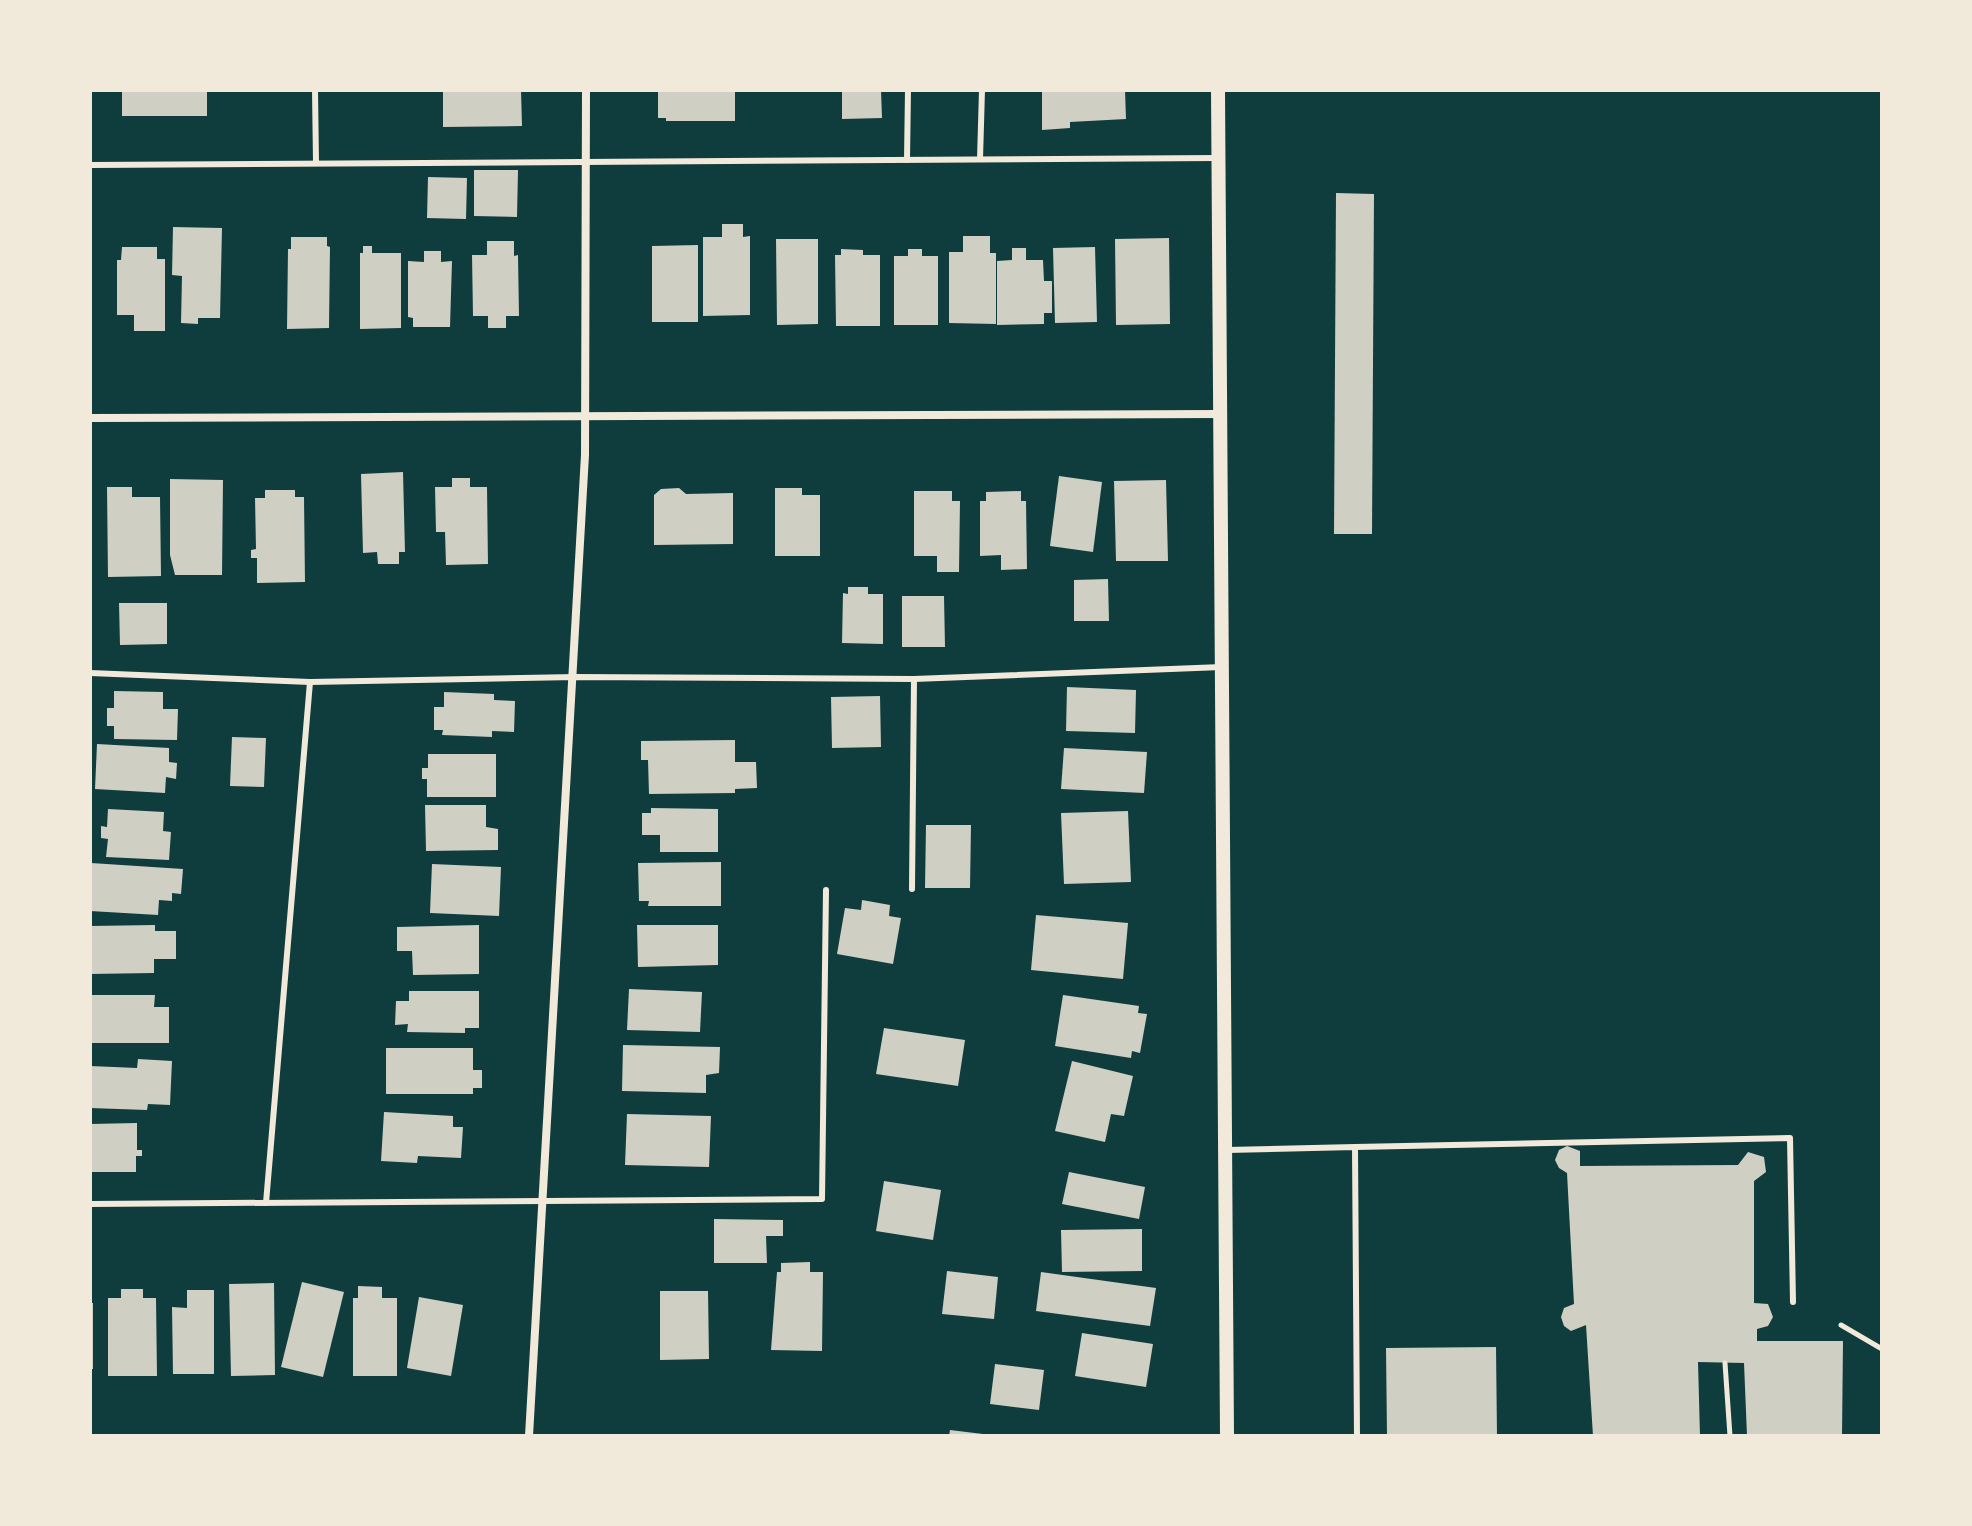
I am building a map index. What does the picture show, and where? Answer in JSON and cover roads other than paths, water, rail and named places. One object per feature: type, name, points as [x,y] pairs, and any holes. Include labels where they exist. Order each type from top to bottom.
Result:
[{"type":"street","points":[[529,1436],[575,677],[587,416],[586,90]]},
{"type":"street","points":[[1218,90],[1227,1436]]},
{"type":"street","points":[[90,418],[1220,414]]},
{"type":"lane","points":[[315,90],[316,163]]},
{"type":"lane","points":[[907,160],[908,90]]},
{"type":"lane","points":[[980,159],[982,90]]},
{"type":"lane","points":[[90,165],[1218,158]]},
{"type":"lane","points":[[90,673],[310,682],[575,677],[914,679],[1222,667]]},
{"type":"lane","points":[[912,889],[914,679]]},
{"type":"lane","points":[[266,1203],[310,682]]},
{"type":"lane","points":[[90,1204],[822,1199],[826,890]]},
{"type":"lane","points":[[1224,1150],[1790,1138],[1793,1302]]},
{"type":"lane","points":[[1355,1147],[1357,1436]]}]
